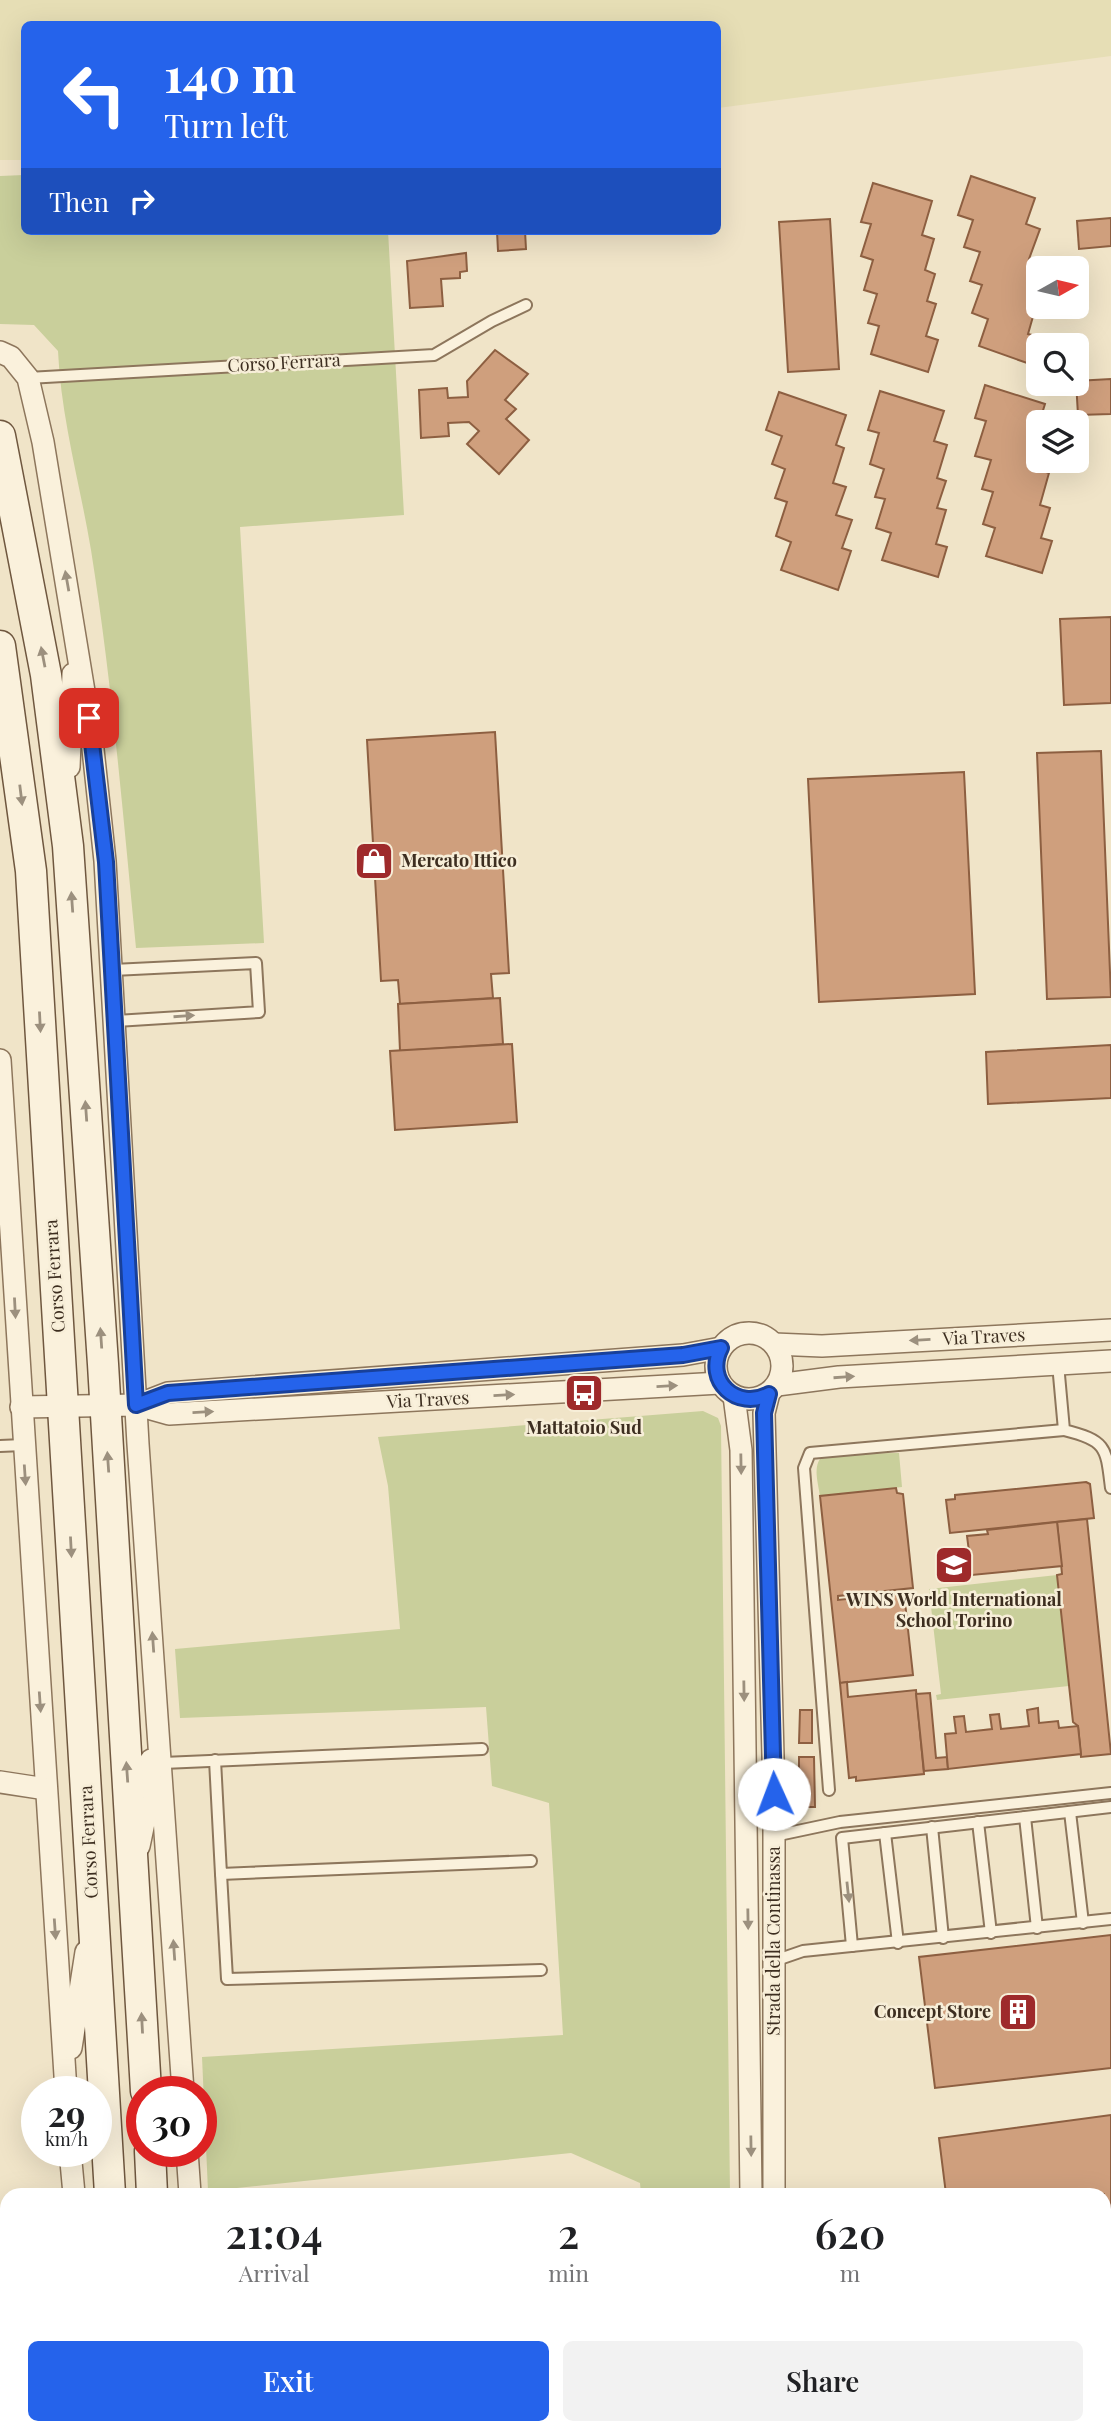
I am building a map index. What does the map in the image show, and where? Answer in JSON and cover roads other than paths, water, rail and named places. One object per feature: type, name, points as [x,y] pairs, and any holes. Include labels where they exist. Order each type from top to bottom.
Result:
[{"type":"main road","points":[[0,436],[46,675],[68,846],[145,2076]]},
{"type":"main road","name":"Corso Ferrara","points":[[0,646],[31,871],[110,2188]]},
{"type":"main road","points":[[151,2167],[152,2188]]},
{"type":"street","points":[[0,352],[11,357],[28,378],[43,442],[75,628],[95,767],[113,970],[136,1405],[163,1763],[182,2076]]},
{"type":"street","points":[[68,846],[75,628]]},
{"type":"street","name":"Corso Ferrara","points":[[0,1060],[4,1186],[65,2076]]},
{"type":"street","name":"Via Traves","points":[[774,1344],[822,1346],[1111,1330]]},
{"type":"street","points":[[747,1333],[766,1337],[774,1344],[783,1364],[773,1390],[752,1400],[727,1390],[716,1366],[721,1348],[736,1335],[747,1333]]},
{"type":"street","name":"Via Traves","points":[[136,1405],[168,1393],[683,1355],[721,1348]]},
{"type":"street","name":"Via Traves","points":[[773,1390],[839,1377],[1111,1361]]},
{"type":"street","name":"Via Traves","points":[[21,1407],[136,1405],[169,1414],[727,1390]]},
{"type":"street","name":"Strada della Continassa","points":[[727,1390],[741,1450],[751,2188]]},
{"type":"street","name":"Strada della Continassa","points":[[773,1390],[764,1413],[774,1836],[774,2188]]},
{"type":"street","points":[[133,1876],[149,1799],[158,1710]]},
{"type":"street","points":[[0,1782],[46,1789]]},
{"type":"street","name":"Corso Ferrara","points":[[67,2076],[93,1908]]},
{"type":"street","points":[[72,2167],[74,2188]]},
{"type":"street","points":[[188,2167],[190,2188]]},
{"type":"lane","name":"Corso Ferrara","points":[[28,378],[434,355],[492,321],[526,305]]},
{"type":"lane","points":[[113,970],[256,963],[259,1012],[116,1021]]},
{"type":"lane","points":[[1059,1364],[1064,1430]]},
{"type":"lane","points":[[829,1790],[804,1468],[810,1453],[1064,1430],[1093,1437],[1106,1451],[1111,1488]]},
{"type":"lane","points":[[0,1446],[23,1445]]},
{"type":"lane","points":[[163,1763],[482,1749]]},
{"type":"lane","points":[[215,1760],[227,1979],[541,1970]]},
{"type":"lane","points":[[774,1836],[840,1822],[1111,1793]]},
{"type":"lane","points":[[852,1946],[842,1838],[1111,1807]]},
{"type":"lane","points":[[1070,1812],[1083,1923]]},
{"type":"lane","points":[[1025,1817],[1037,1928]]},
{"type":"lane","points":[[978,1822],[990,1933]]},
{"type":"lane","points":[[932,1828],[943,1938]]},
{"type":"lane","points":[[884,1833],[898,1943]]},
{"type":"lane","points":[[221,1874],[531,1861]]},
{"type":"lane","points":[[774,1961],[803,1951],[1111,1919]]},
{"type":"place","name":"Mercato Ittico","points":[[374,861]]},
{"type":"place","name":"Mattatoio Sud","points":[[584,1393]]},
{"type":"place","name":"WINS World International School Torino","points":[[954,1565]]},
{"type":"place","name":"Concept Store","points":[[1018,2012]]}]
